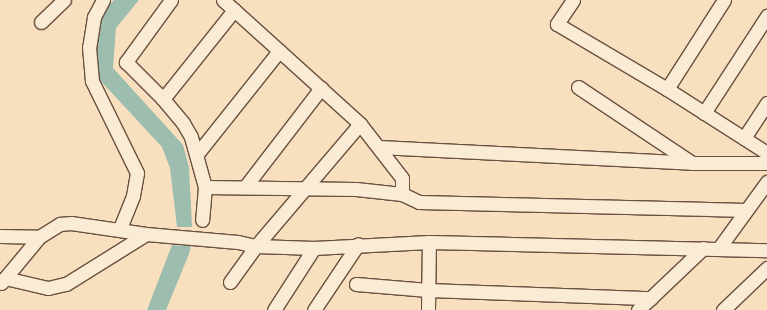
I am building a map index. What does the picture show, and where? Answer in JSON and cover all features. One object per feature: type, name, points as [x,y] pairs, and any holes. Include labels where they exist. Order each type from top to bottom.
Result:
[{"type":"street","points":[[41,22],[64,0]]},
{"type":"street","points":[[104,0],[94,17],[89,47],[92,81],[136,173],[133,196],[120,229]]},
{"type":"street","points":[[171,0],[126,62],[163,99],[183,123],[197,154],[205,188],[202,220]]},
{"type":"street","points":[[223,0],[360,124],[402,178],[402,194]]},
{"type":"street","points":[[573,0],[557,24],[667,89],[767,153]]},
{"type":"street","points":[[667,89],[724,0]]},
{"type":"street","points":[[163,99],[234,10]]},
{"type":"street","points":[[704,113],[767,16]]},
{"type":"street","points":[[197,154],[279,51]]},
{"type":"street","points":[[578,87],[692,163]]},
{"type":"street","points":[[245,187],[321,88]]},
{"type":"street","points":[[744,138],[767,103]]},
{"type":"street","points":[[230,282],[256,246],[360,124]]},
{"type":"street","points":[[379,147],[692,163],[767,162]]},
{"type":"street","points":[[719,248],[767,182]]},
{"type":"street","points":[[205,188],[356,188],[402,194],[419,202],[746,210]]},
{"type":"street","points":[[3,281],[39,237],[60,224],[71,223],[146,234],[238,242],[256,246],[314,248],[358,244],[429,242],[767,250]]},
{"type":"street","points":[[3,281],[48,288],[66,284],[146,234]]},
{"type":"street","points":[[0,236],[39,237]]},
{"type":"street","points":[[428,310],[429,242]]},
{"type":"street","points":[[314,310],[358,244]]},
{"type":"street","points":[[274,310],[314,248]]},
{"type":"street","points":[[638,310],[703,248]]},
{"type":"street","points":[[722,310],[767,268]]},
{"type":"street","points":[[356,284],[428,290],[651,298]]},
{"type":"shaded area","points":[[114,0],[139,0],[116,28],[113,68],[183,145],[189,167],[192,227],[177,227],[170,168],[162,147],[97,77],[94,63],[96,34],[105,9]]},
{"type":"shaded area","points":[[172,245],[191,246],[189,254],[166,310],[147,310]]}]
